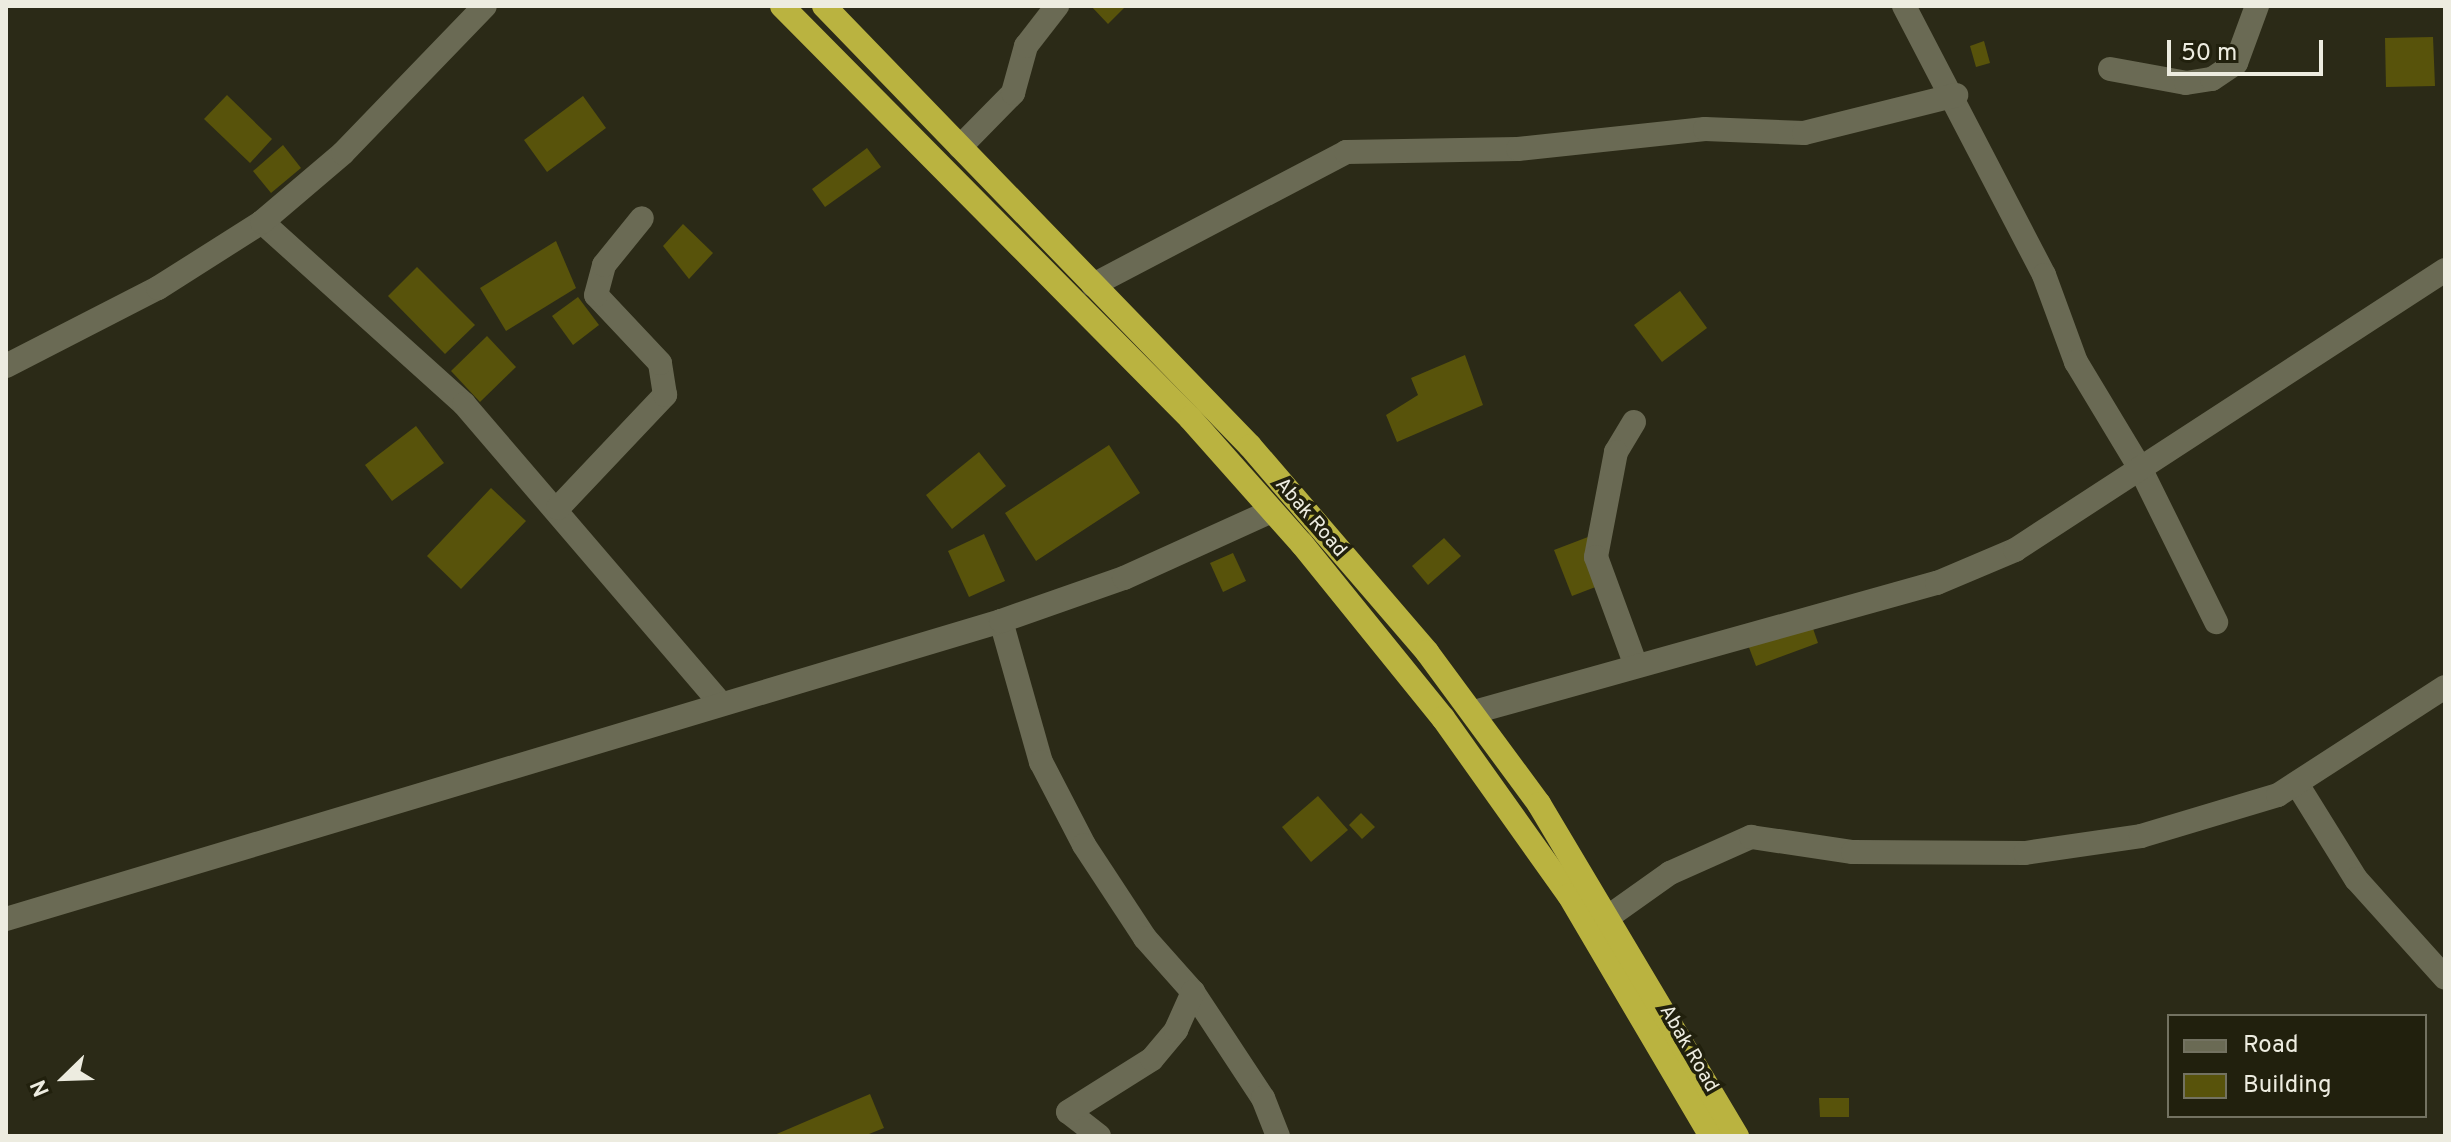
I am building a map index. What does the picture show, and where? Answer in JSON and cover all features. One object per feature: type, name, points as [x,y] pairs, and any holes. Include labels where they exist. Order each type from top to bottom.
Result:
[{"type":"highway","name":"Abak Road","points":[[782,6],[1272,511],[1507,805],[1577,907],[1711,1136]]},
{"type":"highway","name":"Abak Road","points":[[824,6],[1250,446],[1474,712],[1608,917],[1737,1136]]},
{"type":"street","points":[[6,366],[158,288],[262,222],[343,153],[485,6]]},
{"type":"street","points":[[960,147],[1013,93],[1023,52],[1057,6]]},
{"type":"street","points":[[1904,6],[1956,95],[2044,275],[2076,362],[2140,468],[2216,622]]},
{"type":"street","points":[[2110,69],[2186,83],[2212,79],[2236,63],[2253,32],[2257,6]]},
{"type":"street","points":[[1093,285],[1346,152],[1518,149],[1705,129],[1804,133],[1956,95]]},
{"type":"street","points":[[558,508],[665,395],[660,363],[596,295],[604,265],[642,218]]},
{"type":"street","points":[[262,222],[464,404],[558,508],[721,704]]},
{"type":"street","points":[[1474,712],[1635,663],[1937,583],[2015,550],[2445,270]]},
{"type":"street","points":[[1634,422],[1616,452],[1596,557],[1635,663]]},
{"type":"street","points":[[6,919],[1001,621],[1124,578],[1272,511]]},
{"type":"street","points":[[1001,621],[1041,762],[1084,845],[1145,938],[1193,992],[1263,1098],[1278,1136]]},
{"type":"street","points":[[1608,917],[1670,873],[1751,837],[1853,852],[2025,853],[2141,836],[2297,784],[2445,687]]},
{"type":"street","points":[[2297,784],[2356,879],[2445,978]]},
{"type":"street","points":[[1099,1136],[1068,1112],[1152,1059],[1176,1030],[1193,992]]},
{"type":"building","points":[[1091,6],[1126,6],[1108,24]]},
{"type":"building","points":[[2433,37],[2435,86],[2386,87],[2385,38]]},
{"type":"building","points":[[1984,41],[1990,63],[1976,67],[1970,46]]},
{"type":"building","points":[[227,95],[272,139],[250,163],[204,119]]},
{"type":"building","points":[[583,96],[606,128],[547,172],[524,140]]},
{"type":"building","points":[[283,145],[301,168],[271,193],[253,171]]},
{"type":"building","points":[[867,148],[881,167],[825,207],[812,189]]},
{"type":"building","points":[[683,224],[713,253],[689,279],[663,246]]},
{"type":"building","points":[[556,241],[576,288],[506,331],[480,288]]},
{"type":"building","points":[[417,267],[475,325],[445,354],[388,296]]},
{"type":"building","points":[[1680,291],[1707,328],[1662,362],[1634,325]]},
{"type":"building","points":[[578,297],[599,325],[573,345],[552,316]]},
{"type":"building","points":[[487,336],[516,367],[480,402],[451,371]]},
{"type":"building","points":[[1465,355],[1483,405],[1397,442],[1386,415],[1418,395],[1411,378]]},
{"type":"building","points":[[416,426],[444,463],[392,501],[365,465]]},
{"type":"building","points":[[1109,445],[1140,493],[1036,561],[1005,513]]},
{"type":"building","points":[[979,452],[1006,486],[952,529],[926,495]]},
{"type":"building","points":[[491,488],[526,521],[461,589],[427,556]]},
{"type":"building","points":[[984,534],[1005,581],[969,597],[948,551]]},
{"type":"building","points":[[1588,537],[1606,583],[1572,596],[1554,550]]},
{"type":"building","points":[[1444,538],[1461,556],[1428,585],[1412,566]]},
{"type":"building","points":[[1233,553],[1246,581],[1223,592],[1210,563]]},
{"type":"building","points":[[1808,614],[1818,643],[1756,666],[1745,637]]},
{"type":"building","points":[[1318,796],[1348,830],[1311,862],[1282,827]]},
{"type":"building","points":[[1361,813],[1375,827],[1362,839],[1349,825]]},
{"type":"building","points":[[870,1094],[884,1128],[864,1136],[772,1136]]},
{"type":"building","points":[[1819,1098],[1849,1098],[1849,1117],[1820,1117]]}]
